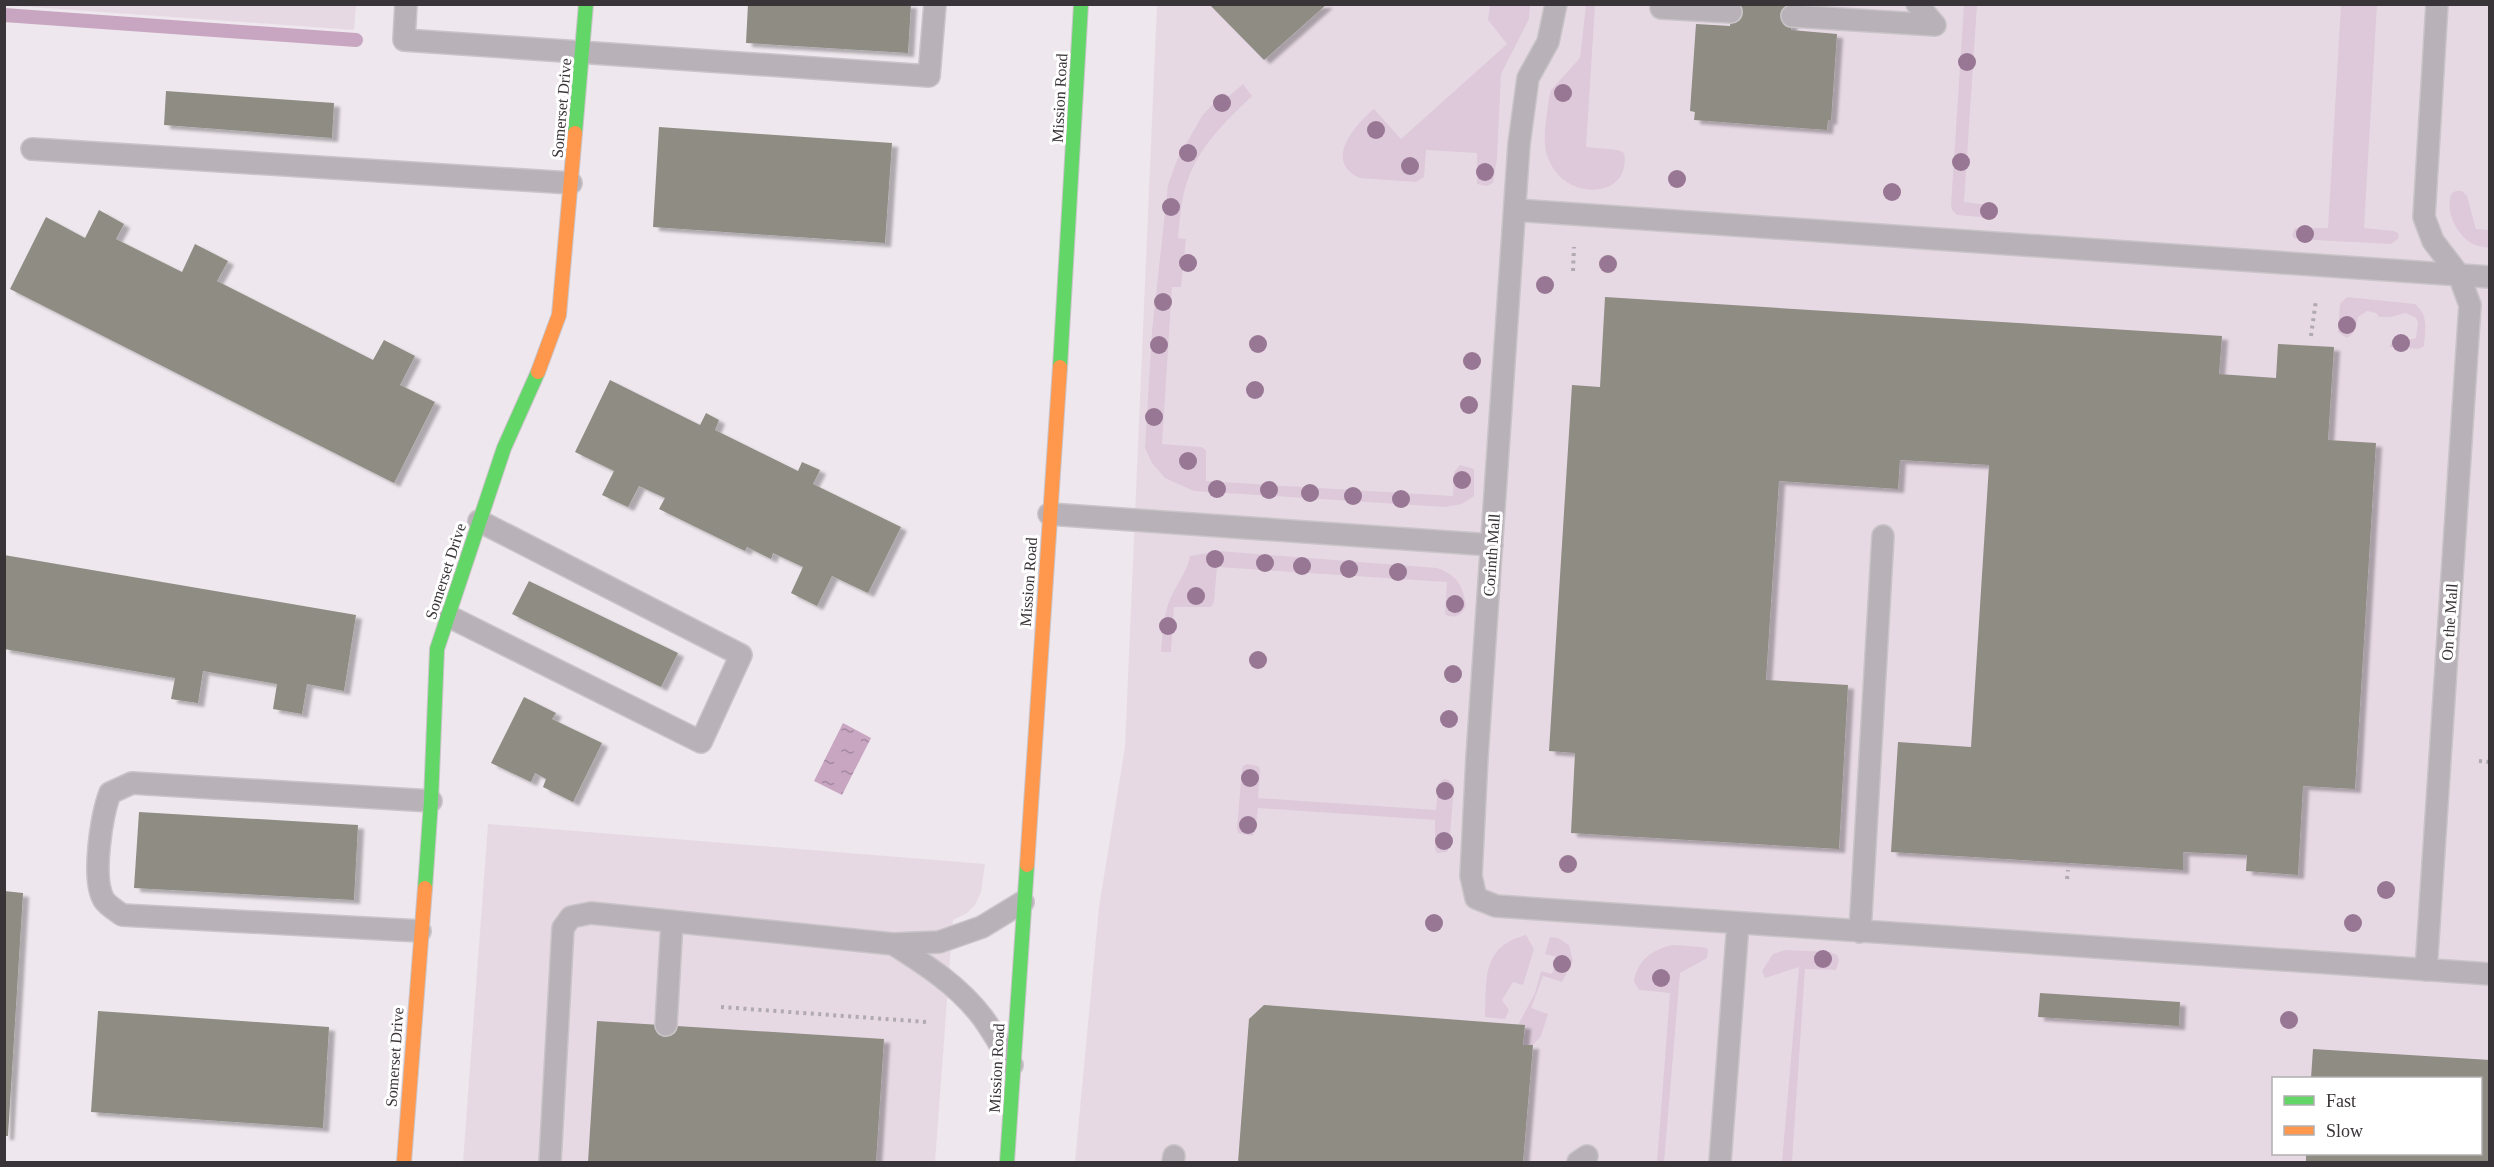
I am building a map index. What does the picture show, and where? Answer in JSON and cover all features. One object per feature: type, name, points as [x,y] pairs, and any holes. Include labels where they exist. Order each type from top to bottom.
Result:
[{"type":"street","name":"Somerset Drive","points":[[404,1162],[430,801],[437,649],[504,448],[532,390],[559,315],[586,4]]},
{"type":"street","name":"Mission Road","points":[[1008,1162],[1012,1065],[1081,4]]},
{"type":"lane","points":[[406,4],[404,40],[929,76],[935,4]]},
{"type":"lane","name":"Corinth Mall","points":[[1556,4],[1548,42],[1528,78],[1524,98],[1471,876],[1476,898],[1496,906],[1738,923]]},
{"type":"lane","points":[[1792,16],[1935,25],[1917,4]]},
{"type":"lane","name":"On the Mall","points":[[2426,970],[2470,305],[2459,275],[2433,241],[2424,217],[2437,4]]},
{"type":"lane","points":[[1662,6],[1731,12]]},
{"type":"lane","points":[[32,149],[571,183]]},
{"type":"lane","points":[[1515,210],[2490,277]]},
{"type":"lane","points":[[1049,514],[1492,545]]},
{"type":"lane","points":[[448,616],[701,742],[741,656],[479,521]]},
{"type":"lane","points":[[1860,932],[1883,536]]},
{"type":"lane","points":[[420,931],[122,915],[104,900],[98,876],[103,813],[110,793],[132,783],[430,801]]},
{"type":"lane","points":[[550,1162],[562,928],[571,917],[591,913],[893,944],[939,942],[982,927],[1023,902]]},
{"type":"lane","points":[[666,1025],[672,922]]},
{"type":"lane","points":[[1720,1162],[1738,923],[2490,974]]},
{"type":"lane","points":[[893,944],[932,969],[960,993],[982,1018],[1012,1065]]},
{"type":"path","points":[[1573,271],[1574,243]]},
{"type":"path","points":[[2311,336],[2314,300],[2324,301]]},
{"type":"path","points":[[2479,761],[2490,762]]},
{"type":"path","points":[[2067,879],[2068,870]]},
{"type":"path","points":[[721,1007],[927,1022]]},
{"type":"shaded area","points":[[5,4],[356,5],[354,30]]},
{"type":"shaded area","points":[[1157,5],[2489,5],[2489,1162],[1075,1162],[1099,907],[1125,747]]},
{"type":"shaded area","points":[[1490,5],[1530,5],[1529,19],[1501,74],[1497,158],[1493,183],[1487,186],[1477,184],[1477,153],[1426,150],[1424,177],[1416,182],[1360,178],[1349,171],[1344,163],[1343,153],[1346,144],[1358,124],[1374,109],[1401,139],[1507,44],[1488,20]]},
{"type":"shaded area","points":[[1586,5],[1595,5],[1586,147],[1618,150],[1624,153],[1625,158],[1621,176],[1615,183],[1608,187],[1590,190],[1572,185],[1561,178],[1549,161],[1545,144],[1551,90],[1580,58]]},
{"type":"shaded area","points":[[1964,5],[1977,5],[1964,202],[1996,206],[1998,214],[1991,218],[1957,215],[1951,205]]},
{"type":"shaded area","points":[[2341,5],[2377,5],[2364,228],[2398,233],[2399,238],[2391,244],[2295,239],[2292,236],[2295,228],[2328,228]]},
{"type":"shaded area","points":[[1243,84],[1252,96],[1206,146],[1192,169],[1183,195],[1178,238],[1186,239],[1181,287],[1172,287],[1162,444],[1201,447],[1206,450],[1206,481],[1453,496],[1454,472],[1460,465],[1474,469],[1474,496],[1462,504],[1445,507],[1194,491],[1165,478],[1152,463],[1145,448],[1152,331],[1168,185],[1177,160],[1202,116],[1223,93],[1229,96]]},
{"type":"shaded area","points":[[2462,191],[2467,196],[2476,229],[2489,230],[2489,248],[2471,243],[2456,227],[2449,207],[2452,193]]},
{"type":"shaded area","points":[[2347,297],[2415,304],[2424,318],[2424,346],[2419,349],[2389,347],[2398,339],[2416,338],[2418,322],[2415,317],[2405,313],[2391,317],[2379,317],[2376,313],[2367,311],[2358,317],[2354,332],[2347,338],[2338,332],[2340,304]]},
{"type":"shaded area","points":[[1219,551],[1437,568],[1450,574],[1458,582],[1466,606],[1457,616],[1452,617],[1445,614],[1447,582],[1217,567],[1214,602],[1211,607],[1174,607],[1171,652],[1161,652],[1164,621],[1170,598],[1190,556]]},
{"type":"shaded area","points":[[1247,764],[1258,766],[1260,770],[1258,798],[1436,810],[1438,784],[1444,779],[1449,780],[1454,786],[1447,852],[1437,853],[1435,849],[1435,820],[1258,808],[1255,832],[1252,836],[1238,833],[1242,770]]},
{"type":"shaded area","points":[[488,824],[985,864],[981,892],[975,905],[967,913],[953,920],[935,1162],[463,1162]]},
{"type":"shaded area","points":[[1526,935],[1534,949],[1523,985],[1513,982],[1502,1000],[1509,1010],[1505,1019],[1485,1017],[1487,977],[1494,956],[1511,940]]},
{"type":"shaded area","points":[[1550,937],[1558,938],[1569,945],[1573,961],[1562,982],[1543,976],[1531,1008],[1548,1014],[1541,1036],[1533,1045],[1523,1045],[1525,1026],[1518,1025],[1535,993],[1541,971],[1552,974],[1557,957],[1545,954]]},
{"type":"shaded area","points":[[1673,945],[1708,949],[1707,958],[1680,973],[1664,1162],[1657,1162],[1670,993],[1639,990],[1634,982],[1642,962],[1647,957],[1659,949]]},
{"type":"shaded area","points":[[1785,950],[1830,952],[1837,955],[1839,960],[1836,970],[1805,969],[1792,1162],[1782,1162],[1799,967],[1765,978],[1762,971],[1773,954]]},
{"type":"water","points":[[843,723],[871,738],[842,795],[814,781]]},
{"type":"building","points":[[748,4],[911,4],[908,53],[746,43]]},
{"type":"building","points":[[1209,4],[1327,4],[1264,60]]},
{"type":"building","points":[[1732,4],[1793,4],[1791,30],[1837,34],[1831,121],[1828,120],[1827,130],[1694,120],[1695,112],[1690,111],[1696,24],[1730,26]]},
{"type":"building","points":[[166,91],[334,103],[332,138],[164,125]]},
{"type":"building","points":[[659,127],[892,143],[885,243],[653,227]]},
{"type":"building","points":[[99,210],[124,224],[116,239],[182,272],[195,244],[228,261],[217,281],[373,360],[384,340],[415,356],[400,385],[435,402],[394,483],[10,289],[46,217],[85,238]]},
{"type":"building","points":[[1605,297],[2222,336],[2219,374],[2276,378],[2278,344],[2334,347],[2328,440],[2376,443],[2355,789],[2303,786],[2298,875],[2246,871],[2247,855],[2183,852],[2183,870],[1891,852],[1898,742],[1971,747],[1989,465],[1900,460],[1898,489],[1779,481],[1766,680],[1848,685],[1839,849],[1571,833],[1575,753],[1549,751],[1572,385],[1600,387]]},
{"type":"building","points":[[610,380],[700,425],[706,413],[719,420],[715,430],[798,471],[802,462],[820,470],[813,484],[901,527],[868,593],[832,576],[817,606],[791,593],[803,567],[773,553],[771,559],[747,547],[745,551],[659,509],[665,498],[639,486],[628,507],[602,495],[614,471],[575,452]]},
{"type":"building","points":[[4,555],[356,615],[344,691],[307,684],[302,714],[273,709],[277,684],[203,671],[198,703],[171,699],[175,678],[4,649]]},
{"type":"building","points":[[529,581],[678,653],[661,687],[512,614]]},
{"type":"building","points":[[524,697],[556,713],[552,719],[602,743],[573,802],[543,787],[546,779],[535,773],[531,782],[491,763]]},
{"type":"building","points":[[139,812],[358,825],[354,900],[134,888]]},
{"type":"building","points":[[4,891],[23,893],[8,1136],[4,1136]]},
{"type":"building","points":[[2040,993],[2180,1002],[2179,1026],[2038,1017]]},
{"type":"building","points":[[1264,1005],[1525,1025],[1523,1045],[1533,1045],[1523,1162],[1238,1162],[1249,1019]]},
{"type":"building","points":[[98,1011],[329,1027],[323,1128],[91,1112]]},
{"type":"building","points":[[597,1021],[884,1039],[876,1162],[588,1162]]},
{"type":"building","points":[[2313,1049],[2490,1060],[2490,1162],[2306,1162],[2306,1155],[2482,1155],[2482,1077],[2311,1077]]},
{"type":"waterway","points":[[4,15],[356,40]]},
{"type":"traffic: fast","points":[[575,133],[586,4]]},
{"type":"traffic: fast","points":[[1060,367],[1081,4]]},
{"type":"traffic: fast","points":[[425,888],[437,649],[504,448],[538,372]]},
{"type":"traffic: fast","points":[[1007,1162],[1027,865]]},
{"type":"traffic: slow","points":[[538,372],[559,315],[575,133]]},
{"type":"traffic: slow","points":[[1027,865],[1060,367]]},
{"type":"traffic: slow","points":[[404,1162],[425,888]]}]
